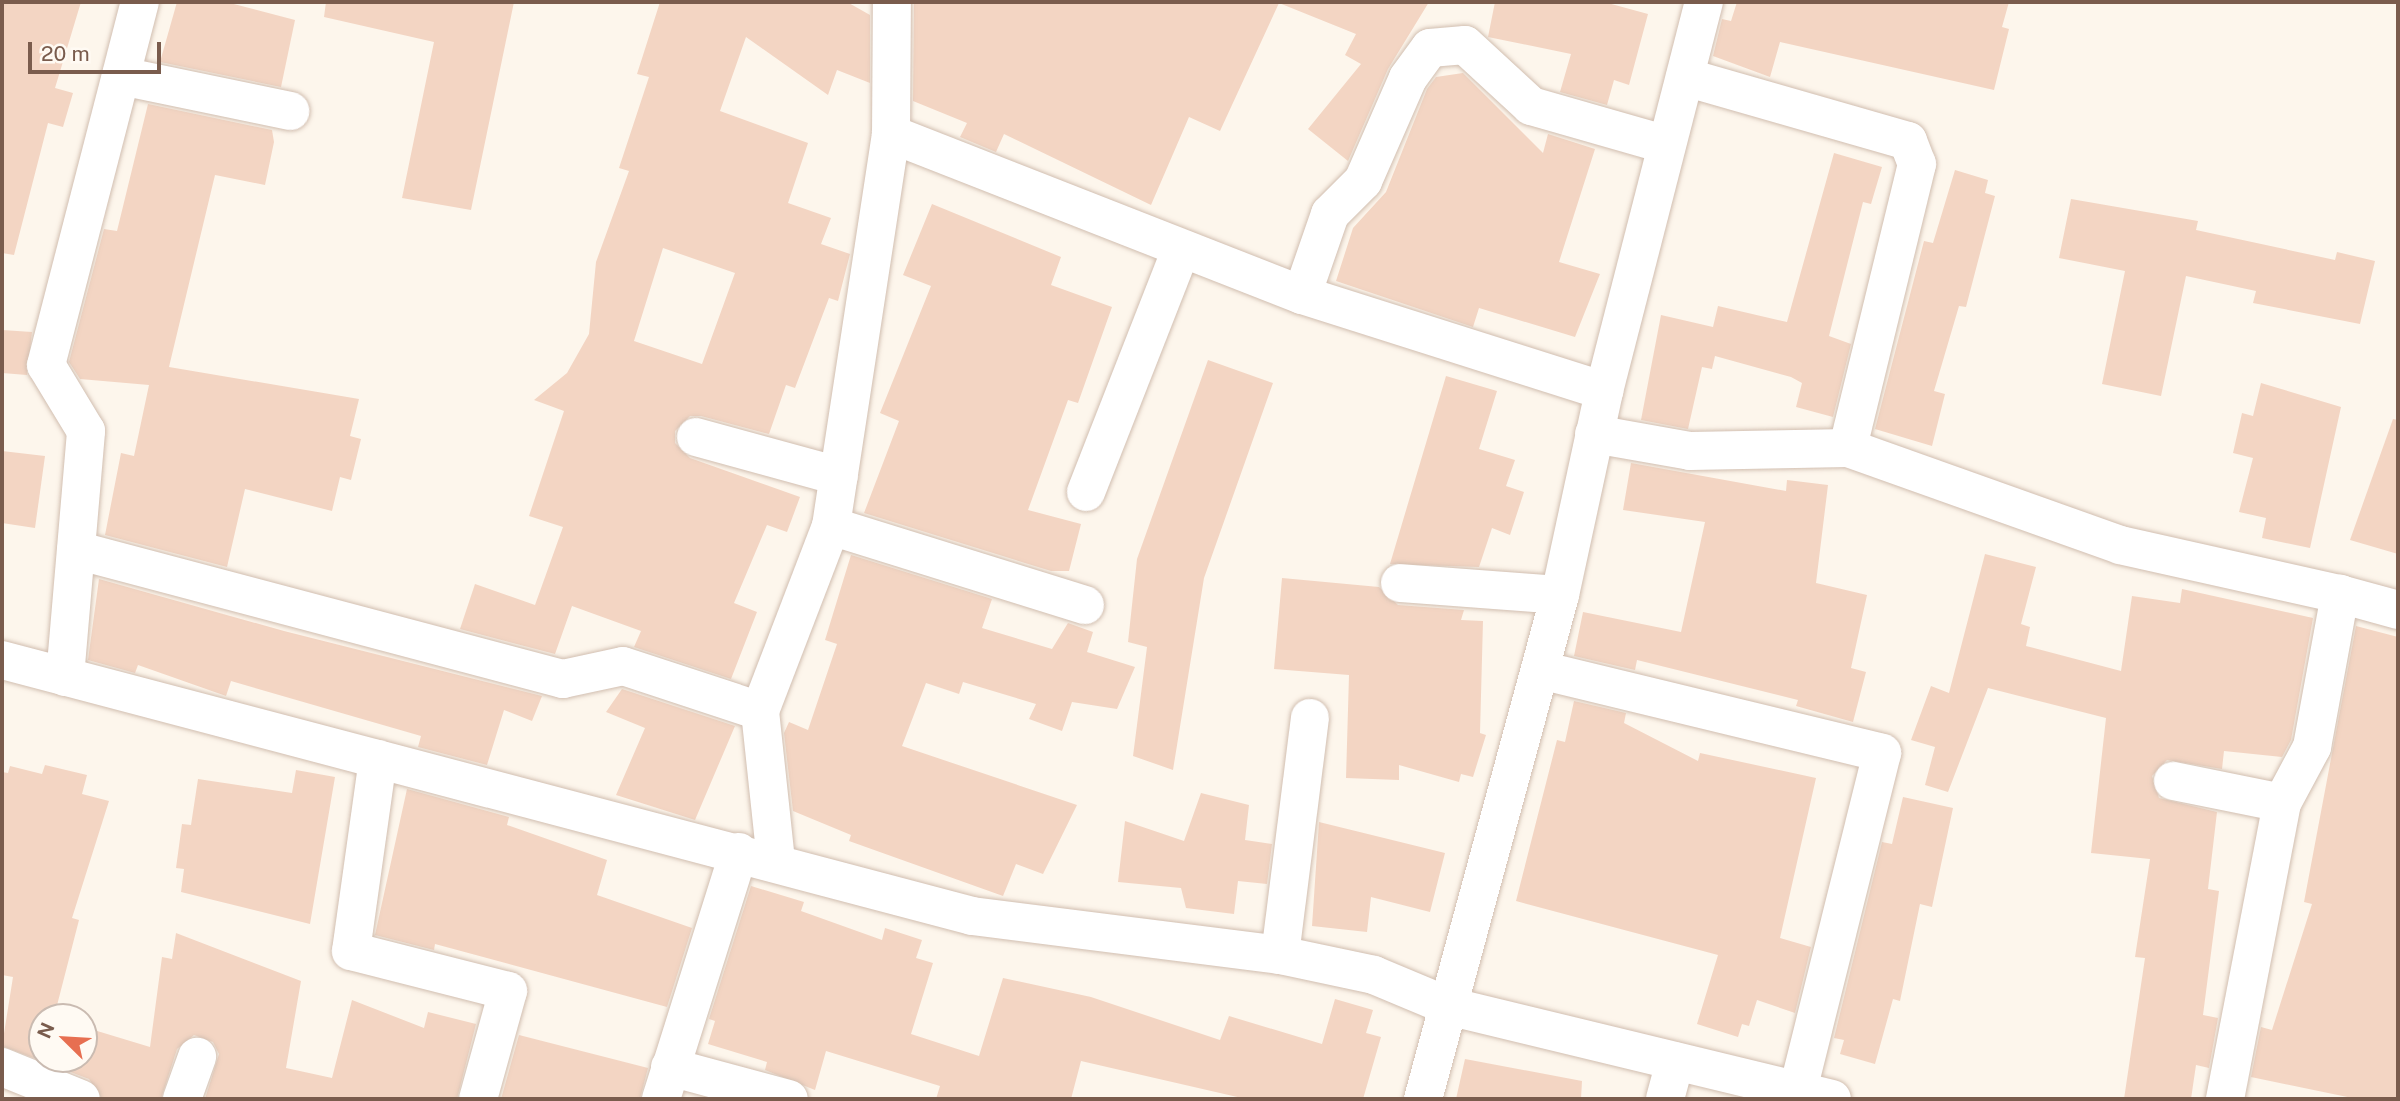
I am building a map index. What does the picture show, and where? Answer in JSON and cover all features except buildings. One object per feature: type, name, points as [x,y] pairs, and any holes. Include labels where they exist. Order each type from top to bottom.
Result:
[{"type":"street","points":[[65,677],[86,431],[46,365],[140,2]]},
{"type":"street","points":[[776,862],[760,711],[831,526],[891,134],[892,2]]},
{"type":"street","points":[[1423,1099],[1560,594],[1604,391],[1704,2]]},
{"type":"street","points":[[1302,295],[1330,214],[1363,181],[1408,78],[1430,48],[1465,45],[1531,106],[1667,145]]},
{"type":"street","points":[[121,76],[290,111]]},
{"type":"street","points":[[1685,77],[1908,141],[1917,164],[1848,448]]},
{"type":"street","points":[[891,134],[1302,295],[1604,391]]},
{"type":"street","points":[[1086,492],[1181,249]]},
{"type":"street","points":[[1594,435],[1690,451],[1848,448],[2120,545],[2340,594],[2398,610]]},
{"type":"street","points":[[696,437],[839,476]]},
{"type":"street","points":[[831,526],[1085,605]]},
{"type":"street","points":[[76,550],[563,679],[623,666],[760,711]]},
{"type":"street","points":[[1400,583],[1560,594]]},
{"type":"street","points":[[2225,1099],[2282,803],[2312,747],[2340,594]]},
{"type":"street","points":[[2,660],[739,852],[972,916],[1280,955],[1374,975],[1448,1006],[1815,1095],[1882,753],[1540,670]]},
{"type":"street","points":[[1280,955],[1310,718]]},
{"type":"street","points":[[378,759],[351,951],[508,990],[478,1099]]},
{"type":"street","points":[[2173,781],[2282,803]]},
{"type":"street","points":[[739,852],[666,1083],[789,1099]]},
{"type":"street","points":[[182,1099],[197,1057]]},
{"type":"street","points":[[1665,1099],[1675,1061]]},
{"type":"street","points":[[2,1067],[81,1099]]}]
